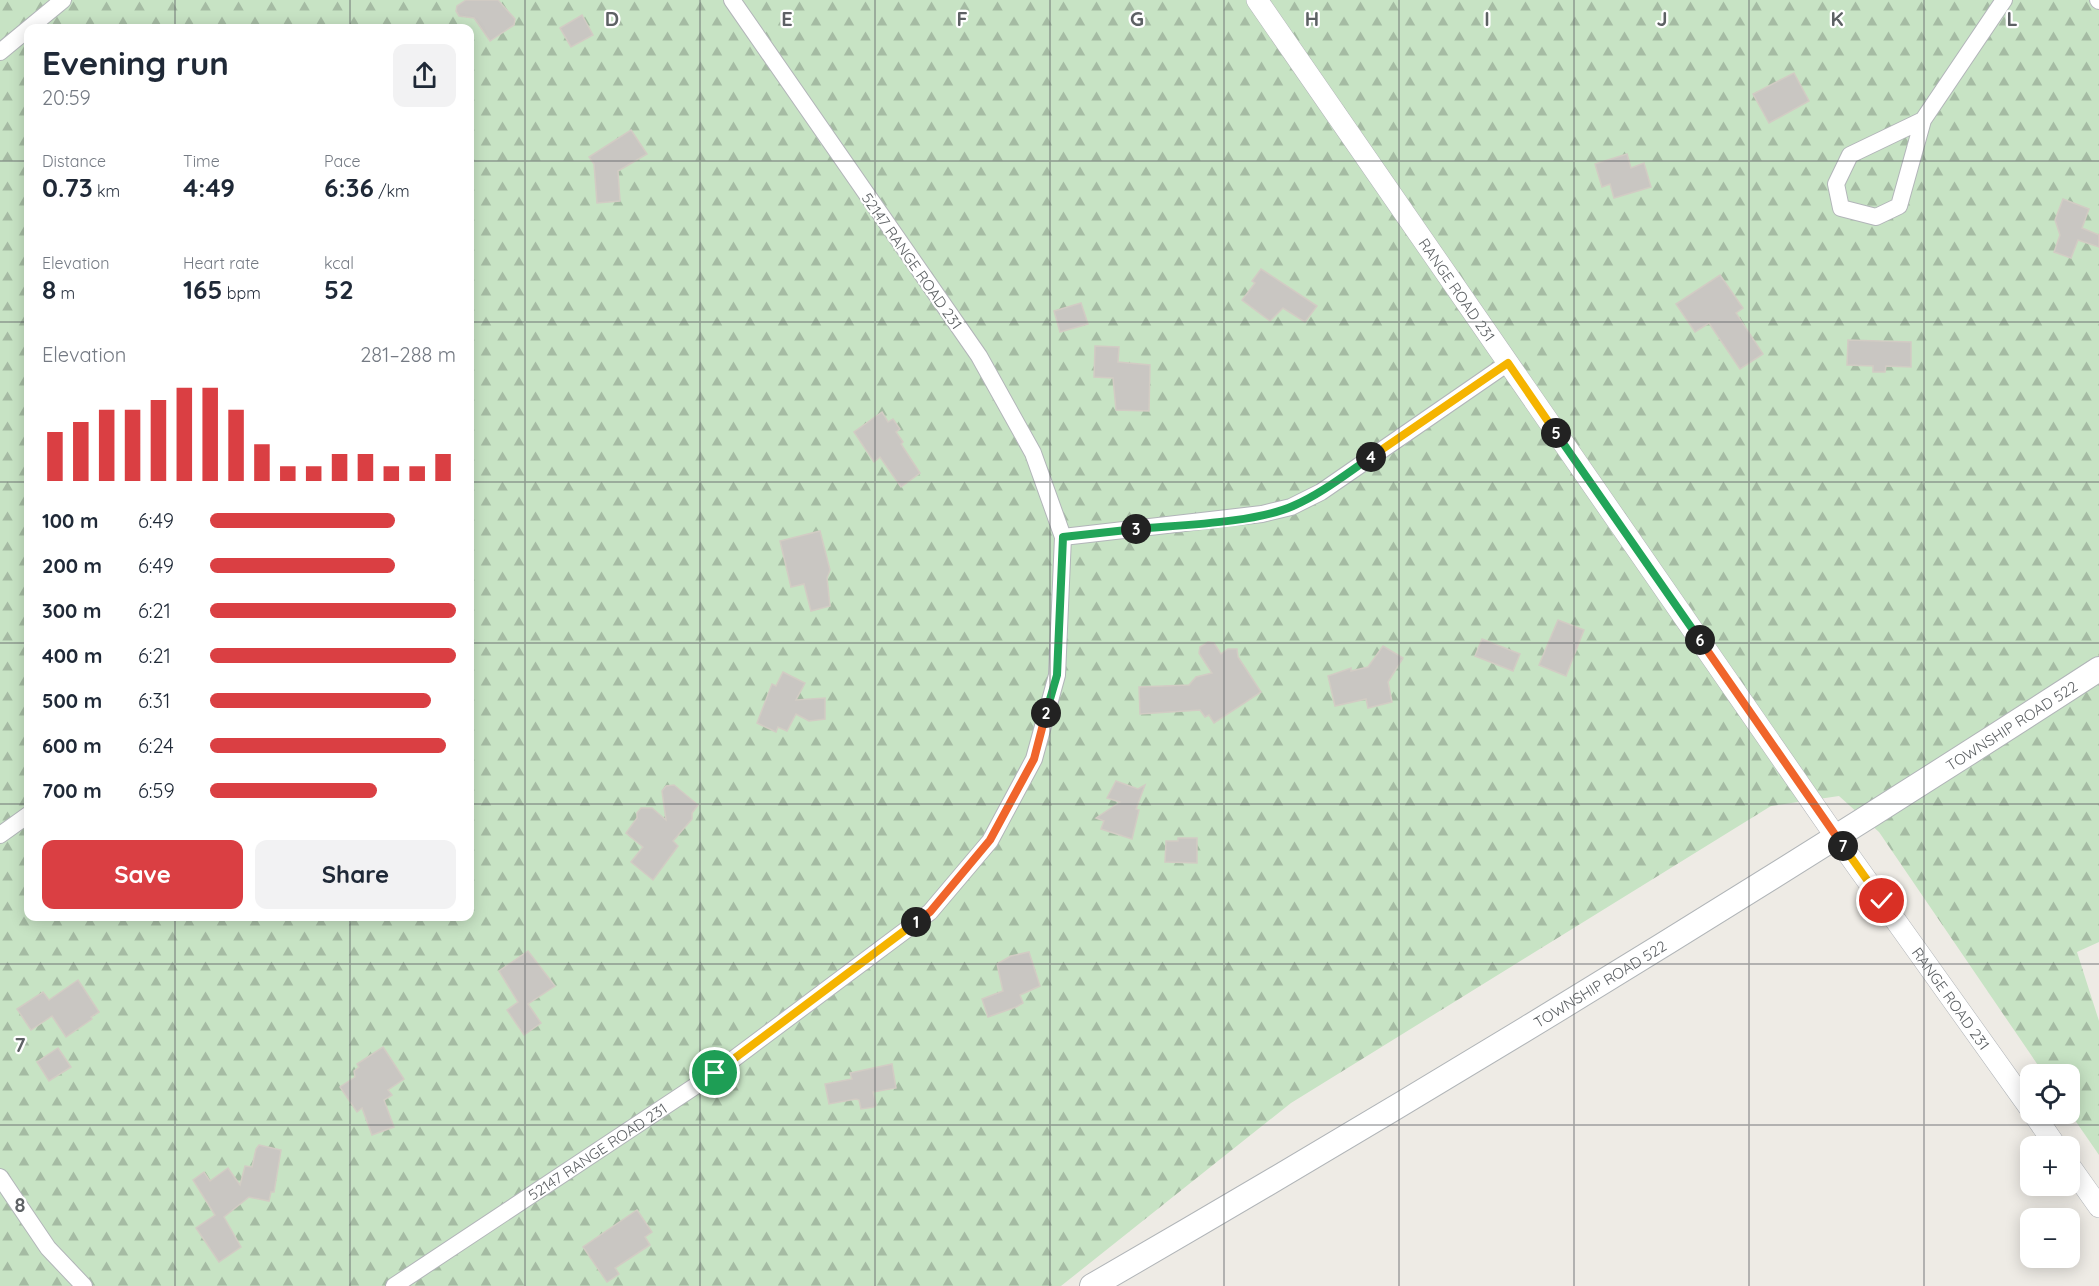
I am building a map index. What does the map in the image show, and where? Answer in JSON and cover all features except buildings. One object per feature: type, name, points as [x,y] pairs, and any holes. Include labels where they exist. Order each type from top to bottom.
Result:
[{"type":"main road","name":"TOWNSHIP ROAD 522","points":[[1092,1286],[1387,1114],[1836,837],[2099,669]]},
{"type":"street","points":[[34,24],[63,0]]},
{"type":"street","name":"52147 RANGE ROAD 231","points":[[394,1286],[715,1073],[930,912],[990,840],[1034,759],[1057,675],[1063,537],[1033,453],[979,356],[732,0]]},
{"type":"street","name":"RANGE ROAD 231","points":[[1257,0],[1836,837],[2020,1095]]},
{"type":"street","points":[[1923,120],[1850,155],[1836,184],[1841,208],[1876,217],[1899,206],[1923,120],[2004,0]]},
{"type":"street","points":[[0,52],[24,32]]},
{"type":"street","points":[[1063,537],[1227,520],[1291,507],[1321,492],[1508,363]]},
{"type":"street","points":[[0,835],[24,818]]},
{"type":"street","points":[[0,1177],[48,1248],[84,1286]]},
{"type":"street","points":[[2080,1180],[2099,1208]]},
{"type":"green space","points":[[0,0],[2099,0],[2099,942],[2077,952],[2099,1021],[2099,1155],[2078,1124],[2080,1124],[2080,1064],[2037,1064],[1879,832],[1839,796],[1771,806],[1291,1103],[1061,1286],[0,1286]]},
{"type":"route","points":[[715,1073],[930,912],[990,840],[1034,759],[1057,675],[1063,537],[1227,520],[1291,507],[1321,492],[1508,363],[1882,901]]}]
